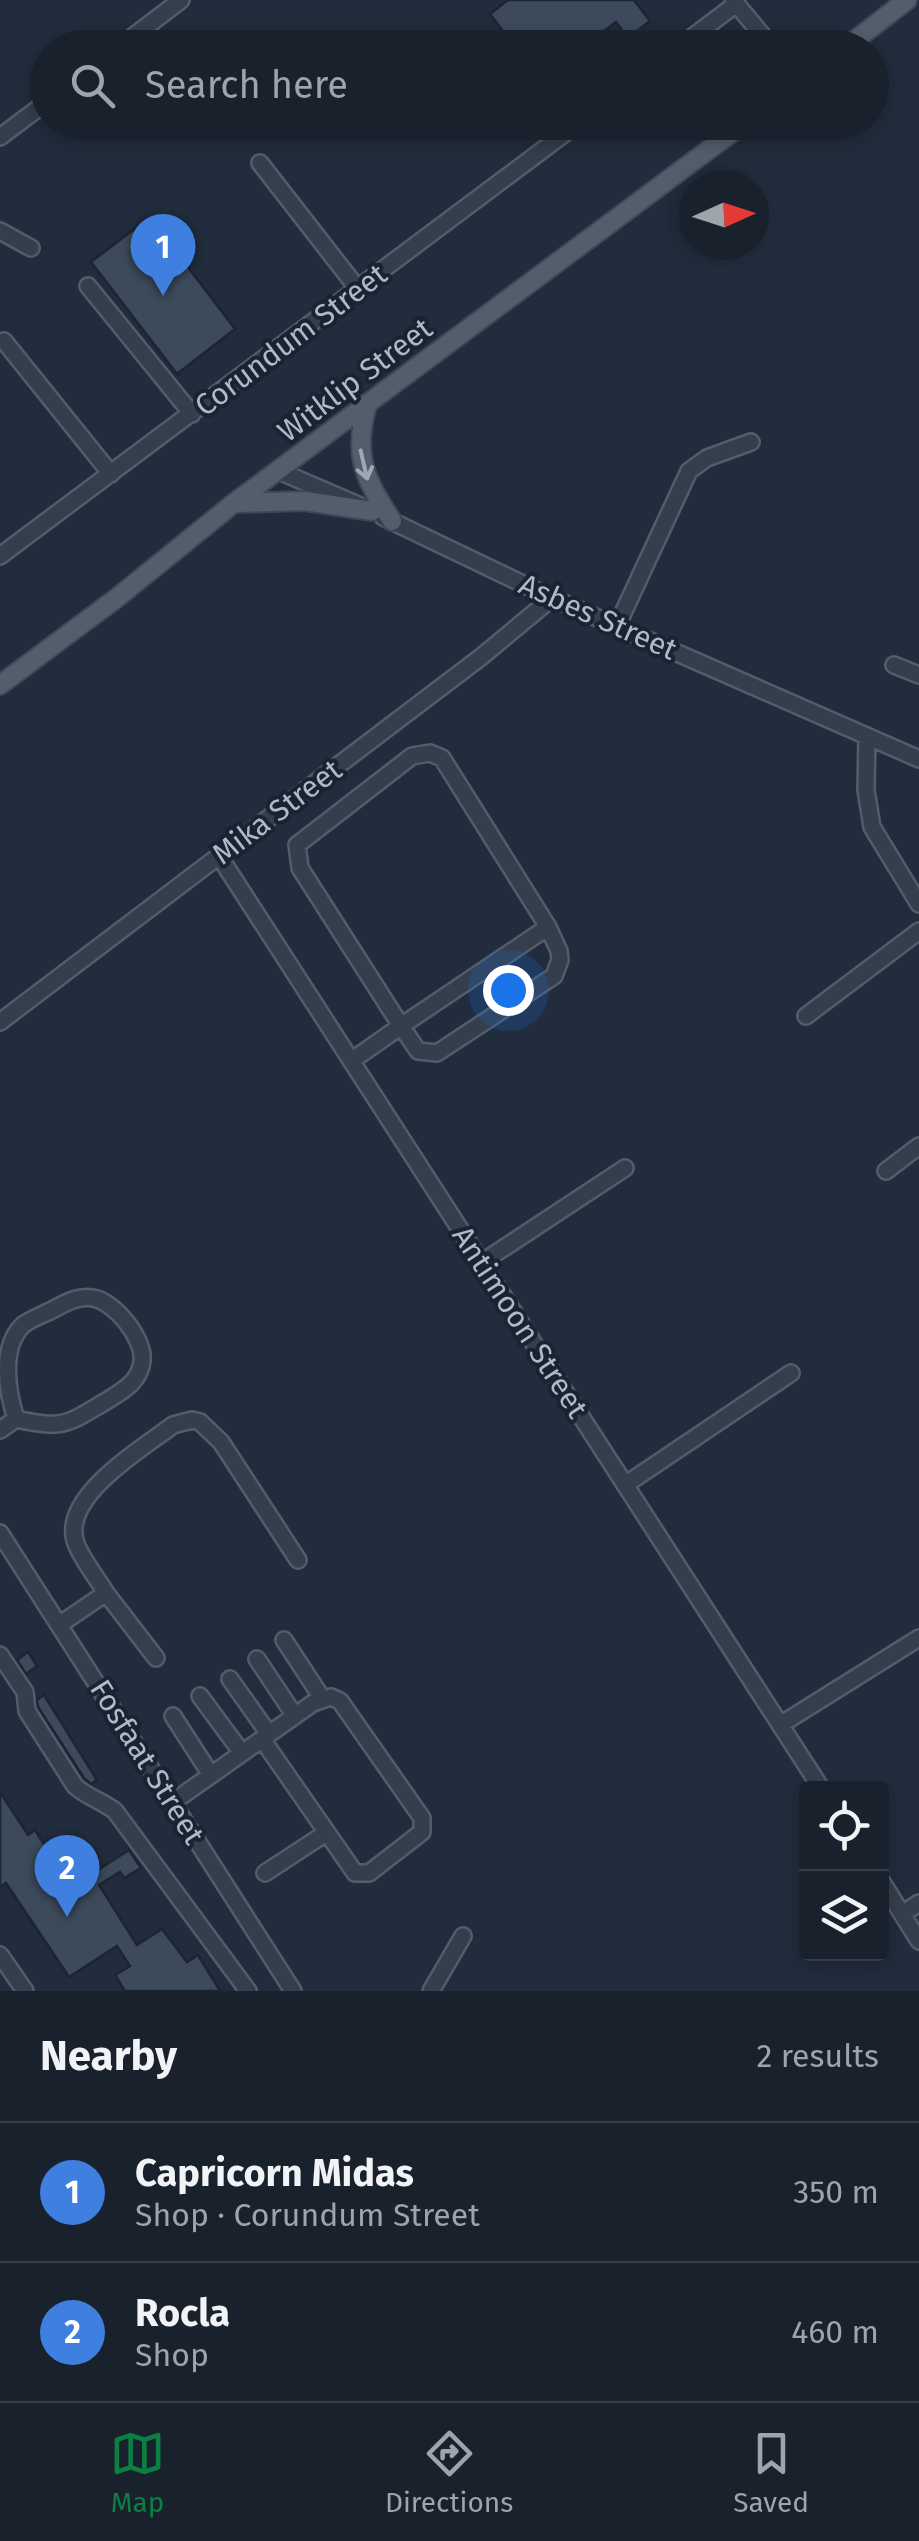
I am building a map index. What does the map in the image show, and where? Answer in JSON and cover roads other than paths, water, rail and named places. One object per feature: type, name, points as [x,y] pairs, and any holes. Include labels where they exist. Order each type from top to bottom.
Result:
[{"type":"main road","points":[[868,30],[907,0]]},
{"type":"main road","name":"Witklip Street","points":[[0,685],[234,503],[722,140]]},
{"type":"main road","points":[[367,404],[359,434],[361,457],[368,484],[392,520]]},
{"type":"main road","points":[[234,503],[305,501],[372,511]]},
{"type":"street","points":[[142,30],[181,0]]},
{"type":"street","points":[[700,30],[735,2],[759,30]]},
{"type":"street","points":[[0,137],[30,114]]},
{"type":"street","name":"Corundum Street","points":[[2,550],[111,474],[556,140]]},
{"type":"street","points":[[260,163],[358,290]]},
{"type":"street","points":[[0,231],[30,248]]},
{"type":"street","points":[[88,286],[192,414]]},
{"type":"street","points":[[4,341],[111,474]]},
{"type":"street","points":[[617,626],[689,471],[707,458],[751,442]]},
{"type":"street","name":"Asbes Street","points":[[279,471],[392,520],[552,598],[919,759]]},
{"type":"street","name":"Mika Street","points":[[0,1022],[481,657],[552,598]]},
{"type":"street","points":[[894,665],[919,674]]},
{"type":"street","points":[[867,736],[866,790],[872,827],[919,904]]},
{"type":"street","points":[[430,753],[442,758],[548,927],[560,960],[554,976],[436,1053],[418,1051],[401,1026],[300,868],[296,854],[303,838],[412,756],[430,753]]},
{"type":"street","name":"Antimoon Street","points":[[218,856],[816,1781]]},
{"type":"street","points":[[350,1061],[548,927]]},
{"type":"street","points":[[806,1016],[919,932]]},
{"type":"street","points":[[886,1171],[919,1146]]},
{"type":"street","points":[[481,1263],[625,1168]]},
{"type":"street","points":[[0,1430],[16,1419],[50,1427],[66,1425],[131,1386],[142,1363],[142,1353],[129,1326],[112,1305],[94,1298],[73,1299],[21,1326],[7,1354],[6,1379],[16,1419]]},
{"type":"street","points":[[625,1485],[791,1373]]},
{"type":"street","points":[[156,1658],[106,1593],[75,1544],[74,1525],[80,1506],[98,1483],[173,1425],[200,1422],[222,1442],[298,1560]]},
{"type":"street","name":"Fosfaat Street","points":[[0,1533],[293,1991]]},
{"type":"street","points":[[59,1625],[106,1593]]},
{"type":"street","points":[[780,1726],[919,1638]]},
{"type":"street","points":[[284,1640],[322,1698]]},
{"type":"street","points":[[0,1654],[24,1692],[26,1711],[75,1786],[115,1811],[248,1991]]},
{"type":"street","points":[[257,1659],[295,1716]]},
{"type":"street","points":[[173,1802],[211,1776],[242,1753],[265,1737],[295,1716],[331,1696],[340,1700],[424,1823],[418,1836],[369,1873],[350,1869],[265,1737],[230,1679]]},
{"type":"street","points":[[200,1696],[242,1753]]},
{"type":"street","points":[[173,1716],[211,1776]]},
{"type":"street","points":[[265,1874],[326,1833]]},
{"type":"street","points":[[889,1893],[919,1940]]},
{"type":"street","points":[[902,1914],[919,1902]]},
{"type":"street","points":[[431,1991],[464,1936]]},
{"type":"street","points":[[0,1955],[25,1991]]},
{"type":"place","name":"Capricorn Midas","points":[[163,296]]},
{"type":"place","name":"Rocla","points":[[67,1917]]}]
